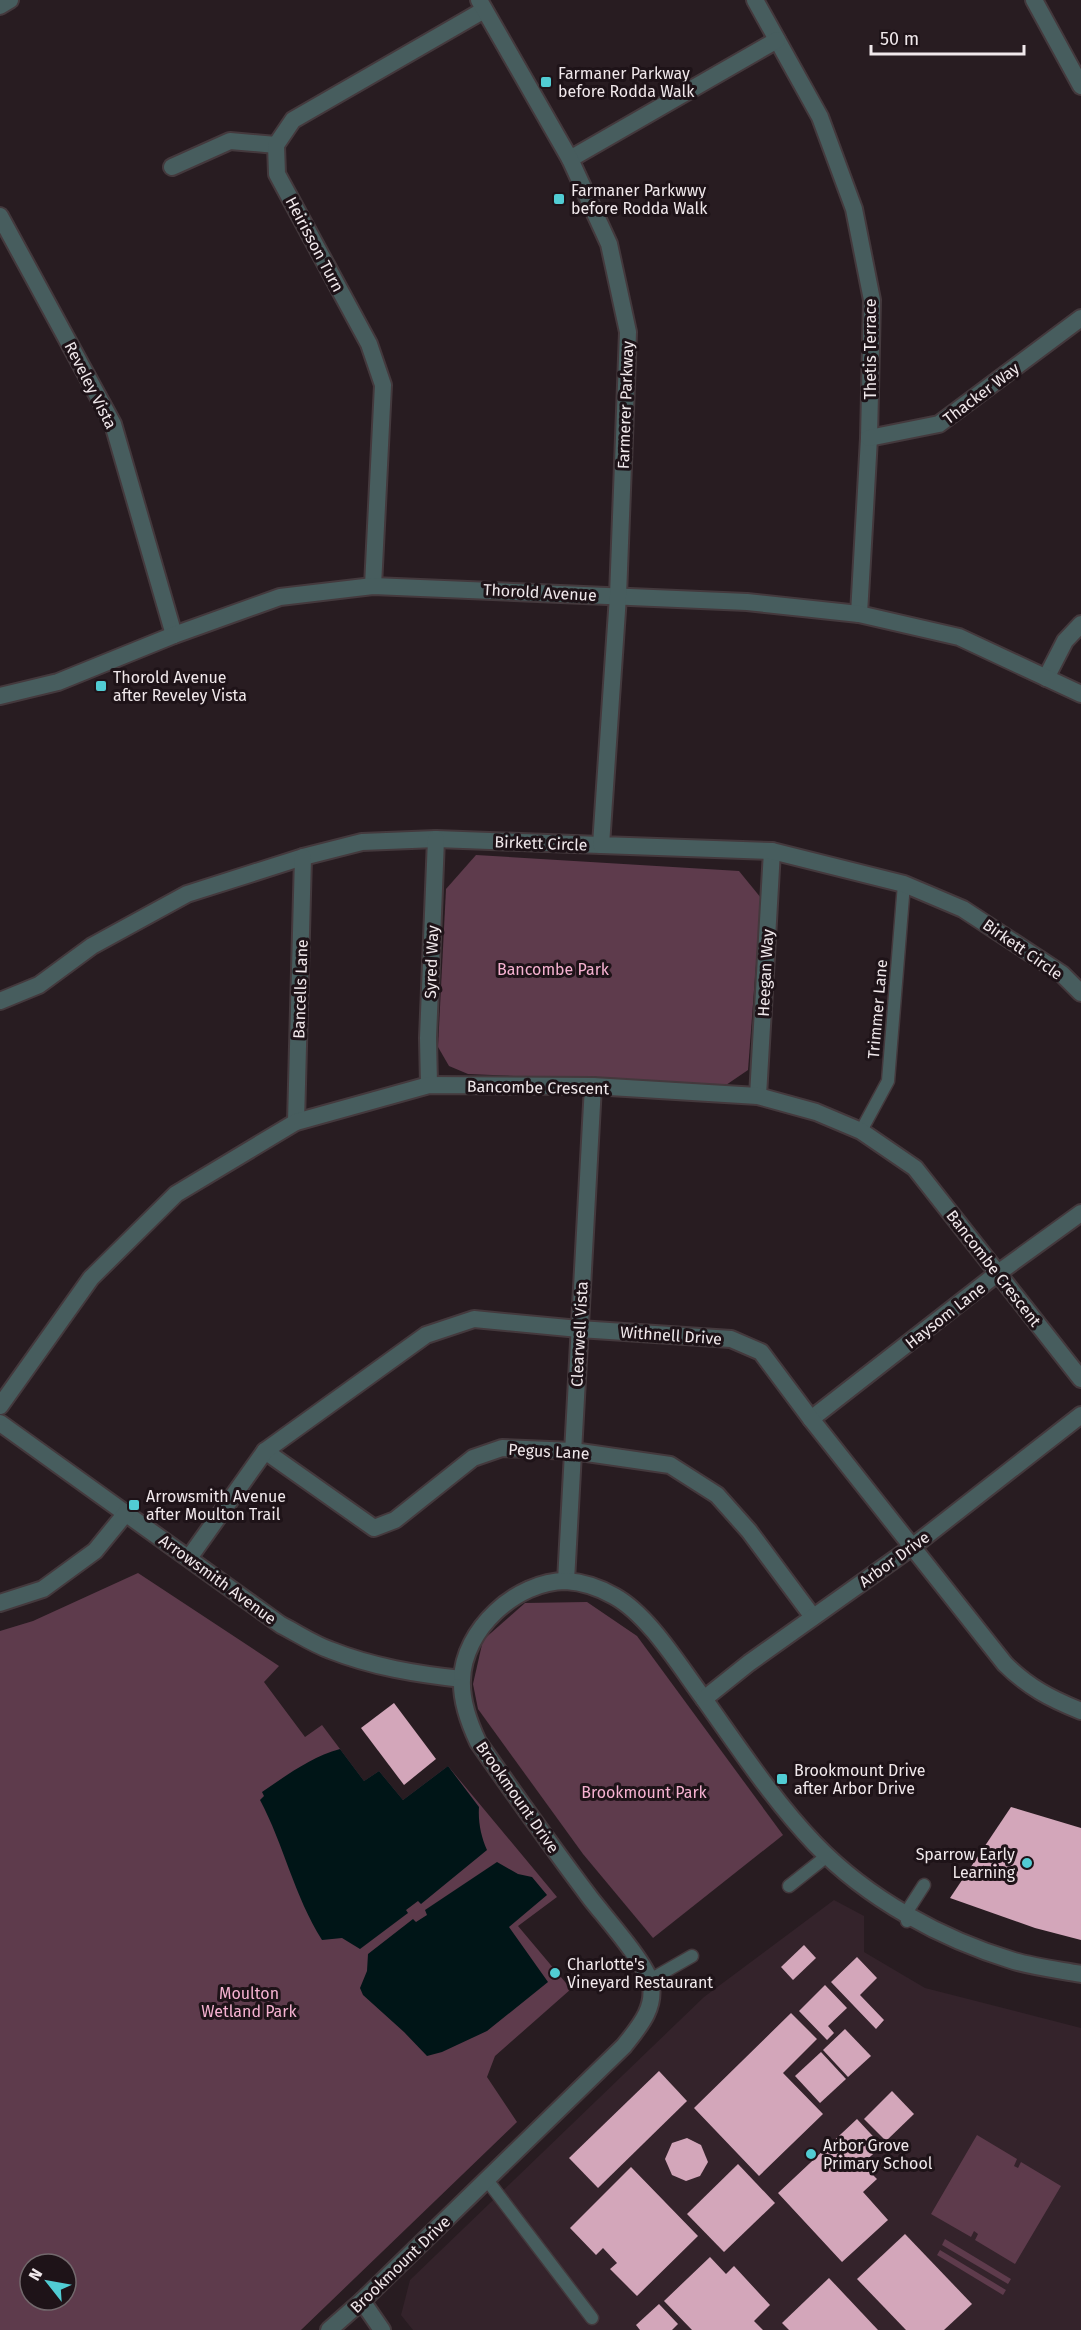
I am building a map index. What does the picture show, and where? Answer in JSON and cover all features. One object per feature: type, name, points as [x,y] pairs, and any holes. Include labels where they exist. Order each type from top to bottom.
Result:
[{"type":"street","points":[[0,6],[10,0]]},
{"type":"street","name":"Thetis Terrace","points":[[756,0],[820,117],[854,209],[872,300],[869,438],[859,614]]},
{"type":"street","points":[[1034,0],[1081,86]]},
{"type":"street","points":[[172,167],[230,141],[276,145],[294,120],[481,5]]},
{"type":"street","name":"Farmerer Parkway","points":[[481,5],[570,159],[609,244],[628,332],[618,596],[601,845]]},
{"type":"street","points":[[570,159],[777,40]]},
{"type":"street","name":"Heirisson Turn","points":[[276,145],[277,174],[369,344],[383,385],[373,586]]},
{"type":"street","name":"Reveley Vista","points":[[0,216],[113,424],[174,635]]},
{"type":"street","name":"Thacker Way","points":[[869,438],[939,424],[1081,318]]},
{"type":"street","name":"Thorold Avenue","points":[[0,696],[58,682],[174,635],[280,597],[373,586],[747,602],[859,614],[959,637],[1081,694]]},
{"type":"street","points":[[1046,678],[1065,641],[1081,624]]},
{"type":"street","name":"Birkett Circle","points":[[0,1007],[0,1001],[39,985],[92,946],[187,894],[303,857],[362,842],[436,839],[772,851],[904,884],[963,909],[1062,974],[1081,993]]},
{"type":"street","name":"Syred Way","points":[[429,1085],[428,1038],[436,839]]},
{"type":"street","name":"Heegan Way","points":[[758,1096],[772,851]]},
{"type":"street","name":"Bancells Lane","points":[[296,1122],[303,857]]},
{"type":"street","name":"Bancombe Crescent","points":[[0,1406],[91,1278],[176,1194],[296,1122],[429,1085],[593,1086],[758,1096],[816,1112],[861,1131],[915,1168],[1081,1379]]},
{"type":"street","name":"Clearwell Vista","points":[[566,1581],[593,1086]]},
{"type":"street","name":"Haysom Lane","points":[[811,1419],[998,1274],[1081,1214]]},
{"type":"street","name":"Withnell Drive","points":[[189,1558],[265,1451],[426,1335],[474,1319],[579,1329],[731,1339],[761,1352],[811,1419],[1005,1664],[1022,1681],[1063,1704],[1081,1711]]},
{"type":"street","name":"Arbor Drive","points":[[704,1699],[749,1663],[912,1547],[1081,1416]]},
{"type":"street","name":"Arrowsmith Avenue","points":[[0,1423],[281,1624],[328,1650],[375,1665],[418,1675],[462,1679]]},
{"type":"street","name":"Pegus Lane","points":[[265,1451],[374,1528],[395,1520],[473,1458],[502,1448],[573,1451],[670,1465],[717,1495],[749,1531],[813,1617]]},
{"type":"street","points":[[0,1603],[43,1589],[95,1551],[126,1513]]},
{"type":"street","name":"Brookmount Drive","points":[[329,2330],[362,2301],[624,2046],[641,2024],[651,2003],[650,1980],[637,1959],[568,1868],[478,1742],[466,1711],[462,1679],[471,1646],[497,1611],[517,1596],[532,1589],[566,1581],[598,1588],[620,1599],[638,1612],[793,1818],[827,1856],[907,1918],[973,1947],[1015,1961],[1081,1974]]},
{"type":"street","points":[[362,2301],[382,2330]]},
{"type":"lane","name":"Trimmer Lane","points":[[861,1131],[888,1082],[904,884]]},
{"type":"lane","points":[[789,1886],[827,1856]]},
{"type":"lane","points":[[907,1918],[924,1885]]},
{"type":"lane","points":[[650,1980],[692,1956]]},
{"type":"lane","points":[[487,2180],[592,2318]]},
{"type":"shaded area","points":[[340,1749],[364,1781],[379,1771],[403,1800],[448,1766],[479,1807],[480,1829],[487,1850],[421,1904],[418,1901],[406,1910],[408,1913],[360,1949],[342,1938],[322,1940],[296,1888],[260,1800],[264,1796],[262,1792],[290,1773],[319,1757]]},
{"type":"shaded area","points":[[497,1862],[518,1874],[532,1877],[547,1895],[509,1927],[548,1982],[487,2031],[442,2052],[427,2056],[363,1995],[360,1988],[367,1971],[368,1954],[413,1919],[416,1922],[427,1915],[425,1910]]},
{"type":"shaded area","name":"Arbor Grove Primary School","points":[[834,1900],[864,1916],[864,1952],[925,1988],[1081,2028],[1081,2330],[413,2330],[401,2315],[410,2280],[704,1997]]},
{"type":"green space","name":"Bancombe Park","points":[[476,855],[739,871],[761,898],[748,1070],[726,1085],[468,1074],[449,1066],[438,1047],[446,889]]},
{"type":"green space","name":"Moulton Wetland Park","points":[[138,1573],[279,1666],[264,1682],[305,1737],[322,1725],[364,1781],[379,1771],[403,1800],[448,1766],[557,1897],[518,1926],[571,1989],[495,2056],[487,2077],[517,2122],[301,2330],[0,2330],[0,1631],[33,1621]]},
{"type":"green space","name":"Brookmount Park","points":[[587,1602],[637,1636],[783,1835],[653,1938],[583,1854],[478,1709],[473,1684],[483,1640],[525,1603]]},
{"type":"green space","points":[[977,2135],[1017,2159],[1014,2166],[1018,2168],[1021,2162],[1061,2186],[1015,2264],[975,2240],[978,2234],[974,2231],[971,2237],[931,2214]]},
{"type":"green space","points":[[945,2239],[1011,2279],[1008,2284],[942,2245]]},
{"type":"green space","points":[[940,2250],[1006,2290],[1003,2295],[937,2255]]},
{"type":"building","points":[[394,1703],[436,1759],[404,1785],[361,1728]]},
{"type":"building","name":"Sparrow Early Learning","points":[[1011,1807],[1081,1828],[1081,1940],[1035,1928],[950,1898]]},
{"type":"building","points":[[804,1945],[816,1958],[793,1980],[781,1967]]},
{"type":"building","points":[[857,1957],[877,1978],[860,1995],[884,2020],[876,2029],[831,1982]]},
{"type":"building","points":[[825,1985],[847,2008],[828,2026],[834,2033],[827,2040],[799,2011]]},
{"type":"building","points":[[791,2013],[817,2039],[783,2073],[823,2114],[759,2176],[694,2108]]},
{"type":"building","points":[[845,2029],[871,2056],[848,2077],[823,2050]]},
{"type":"building","points":[[821,2052],[846,2079],[820,2103],[795,2076]]},
{"type":"building","points":[[659,2071],[687,2101],[598,2188],[569,2158]]},
{"type":"building","points":[[892,2091],[914,2114],[886,2141],[864,2119]]},
{"type":"building","points":[[857,2119],[882,2146],[862,2164],[877,2179],[863,2192],[888,2220],[842,2262],[778,2193]]},
{"type":"building","points":[[687,2138],[701,2145],[708,2162],[700,2176],[686,2181],[672,2175],[665,2159],[672,2143]]},
{"type":"building","points":[[738,2164],[775,2203],[724,2252],[687,2214]]},
{"type":"building","points":[[631,2167],[698,2236],[637,2296],[610,2269],[617,2263],[603,2248],[596,2255],[570,2228]]},
{"type":"building","points":[[905,2234],[972,2304],[944,2330],[906,2330],[857,2279]]},
{"type":"building","points":[[710,2257],[726,2274],[734,2266],[770,2305],[754,2321],[763,2330],[692,2330],[664,2301]]},
{"type":"building","points":[[829,2278],[878,2330],[789,2330],[782,2323]]},
{"type":"building","points":[[659,2304],[678,2324],[672,2330],[640,2330],[636,2325]]},
{"type":"place","name":"Farmaner Parkway before Rodda Walk","points":[[546,82]]},
{"type":"place","name":"Farmaner Parkwwy before Rodda Walk","points":[[559,199]]},
{"type":"place","name":"Thorold Avenue after Reveley Vista","points":[[101,686]]},
{"type":"place","name":"Arrowsmith Avenue after Moulton Trail","points":[[134,1505]]},
{"type":"place","name":"Brookmount Drive after Arbor Drive","points":[[782,1779]]},
{"type":"place","name":"Sparrow Early Learning","points":[[1027,1863]]},
{"type":"place","name":"Charlotte's Vineyard Restaurant","points":[[555,1973]]},
{"type":"place","name":"Arbor Grove Primary School","points":[[811,2154]]}]
